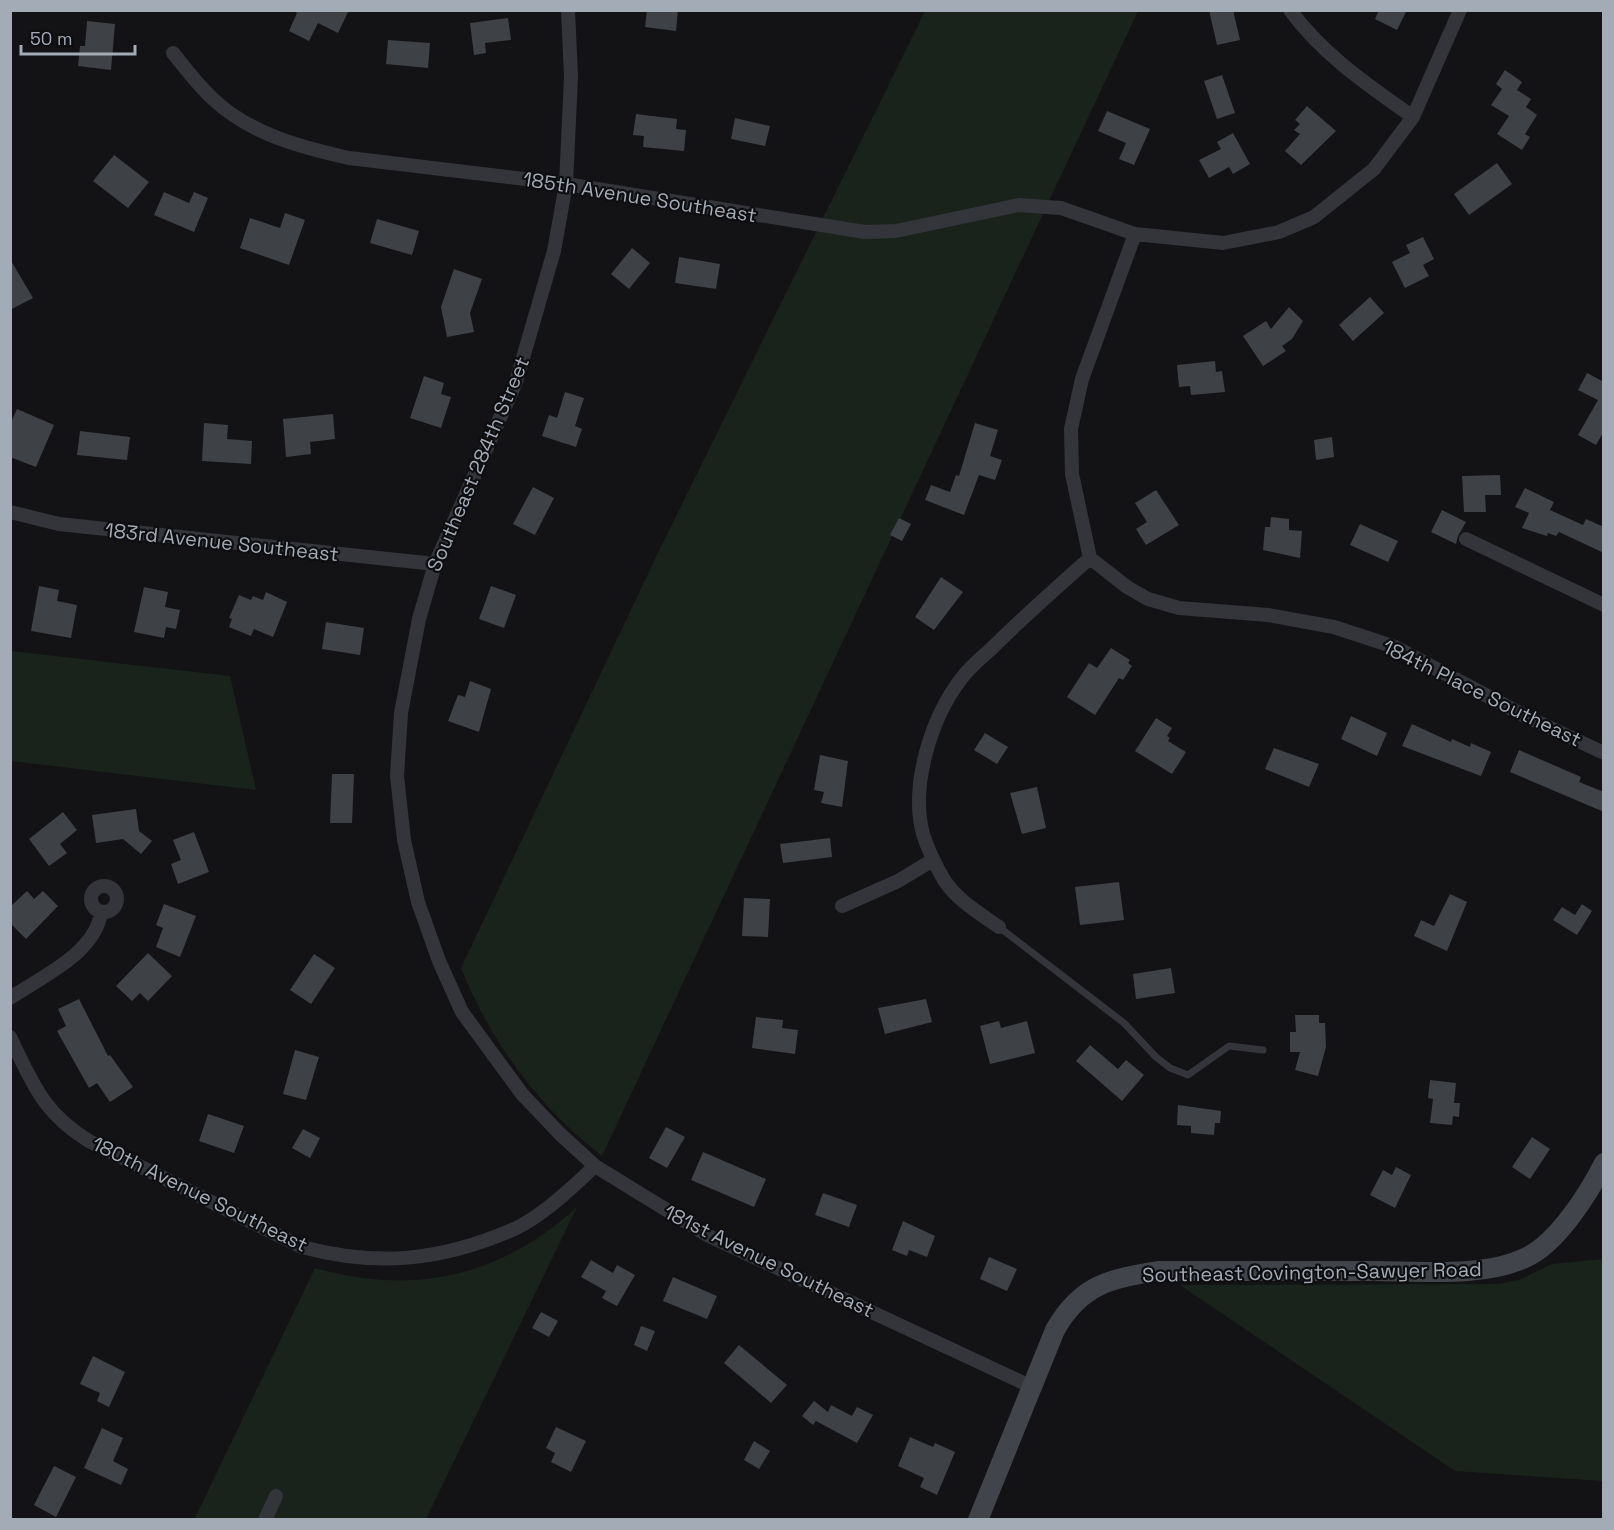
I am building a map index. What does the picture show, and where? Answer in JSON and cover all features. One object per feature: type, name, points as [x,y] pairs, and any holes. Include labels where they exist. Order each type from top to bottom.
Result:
[{"type":"street","name":"Southeast 284th Street","points":[[397,776],[401,713],[419,619],[435,564],[516,382],[551,263],[566,184],[570,77],[568,10]]},
{"type":"street","points":[[1290,10],[1304,29],[1340,65],[1413,117]]},
{"type":"street","name":"185th Avenue Southeast","points":[[173,54],[214,100],[254,129],[349,158],[566,184],[865,232],[896,231],[1019,205],[1061,208],[1135,234],[1224,243],[1279,232],[1314,217],[1374,169],[1413,117],[1460,10]]},
{"type":"street","points":[[999,927],[960,900],[945,881],[933,860],[923,834],[920,804],[925,764],[944,707],[961,679],[1008,631],[1090,558],[1072,474],[1071,429],[1082,379],[1135,234]]},
{"type":"street","name":"183rd Avenue Southeast","points":[[10,512],[59,524],[435,564]]},
{"type":"street","points":[[1466,539],[1604,605]]},
{"type":"street","name":"184th Place Southeast","points":[[1090,558],[1134,591],[1148,599],[1179,609],[1268,615],[1334,627],[1395,647],[1525,716],[1604,753]]},
{"type":"street","name":"181st Avenue Southeast","points":[[397,776],[404,840],[418,902],[439,961],[462,1012],[522,1094],[559,1133],[595,1166],[709,1236],[1030,1386]]},
{"type":"street","points":[[842,906],[898,881],[933,860]]},
{"type":"street","points":[[10,998],[82,946],[100,923],[101,912]]},
{"type":"street","name":"180th Avenue Southeast","points":[[10,1037],[38,1092],[66,1127],[89,1141],[302,1247],[334,1255],[368,1260],[425,1256],[514,1229],[567,1193],[595,1166]]},
{"type":"street","name":"Southeast Covington-Sawyer Road","points":[[978,1520],[1030,1386],[1055,1330],[1069,1308],[1082,1295],[1113,1278],[1158,1271],[1501,1268],[1528,1257],[1542,1247],[1570,1217],[1594,1183],[1604,1162]]},
{"type":"street","points":[[265,1520],[276,1496]]},
{"type":"lane","points":[[999,927],[1124,1023],[1156,1057],[1170,1068],[1188,1075],[1229,1046],[1263,1050]]},
{"type":"shaded area","points":[[925,11],[1138,11],[602,1156],[557,1116],[519,1071],[487,1022],[461,968],[656,557]]},
{"type":"shaded area","points":[[11,651],[230,676],[256,790],[11,761]]},
{"type":"shaded area","points":[[577,1207],[426,1519],[194,1520],[315,1268],[352,1276],[387,1280],[422,1279],[455,1274],[487,1264],[518,1250],[548,1231]]},
{"type":"shaded area","points":[[1603,1259],[1603,1481],[1455,1471],[1180,1285],[1498,1284],[1519,1280],[1552,1264]]},
{"type":"building","points":[[293,10],[349,10],[338,33],[318,23],[309,41],[289,31],[297,13]]},
{"type":"building","points":[[647,10],[678,10],[676,31],[645,27]]},
{"type":"building","points":[[1209,10],[1233,10],[1240,40],[1217,45]]},
{"type":"building","points":[[1379,10],[1407,10],[1397,30],[1375,19]]},
{"type":"building","points":[[508,18],[511,40],[485,43],[486,53],[474,55],[470,23]]},
{"type":"building","points":[[87,21],[115,24],[111,70],[78,66],[80,46],[85,46]]},
{"type":"building","points":[[388,40],[430,43],[428,68],[386,64]]},
{"type":"building","points":[[1505,70],[1522,82],[1517,90],[1531,99],[1526,107],[1537,115],[1525,134],[1530,137],[1522,150],[1497,134],[1509,116],[1491,105],[1502,89],[1496,84]]},
{"type":"building","points":[[1222,75],[1235,113],[1217,119],[1204,81]]},
{"type":"building","points":[[1307,106],[1336,131],[1301,165],[1285,151],[1300,134],[1294,130],[1300,124],[1295,120]]},
{"type":"building","points":[[1107,111],[1150,129],[1134,165],[1119,159],[1126,143],[1098,131]]},
{"type":"building","points":[[636,114],[677,119],[676,129],[686,130],[684,151],[643,147],[644,136],[633,135]]},
{"type":"building","points":[[735,118],[770,126],[765,146],[731,139]]},
{"type":"building","points":[[1233,133],[1250,164],[1233,174],[1229,167],[1209,178],[1199,160],[1221,149],[1217,142]]},
{"type":"building","points":[[114,155],[149,182],[128,208],[93,181]]},
{"type":"building","points":[[1497,163],[1512,184],[1469,215],[1454,194]]},
{"type":"building","points":[[164,192],[189,203],[194,192],[208,198],[194,232],[154,215]]},
{"type":"building","points":[[285,213],[305,220],[289,265],[240,248],[250,218],[280,228]]},
{"type":"building","points":[[377,219],[419,231],[412,255],[370,243]]},
{"type":"building","points":[[1423,237],[1434,259],[1423,265],[1429,276],[1405,288],[1392,262],[1410,253],[1406,245]]},
{"type":"building","points":[[632,248],[650,263],[629,289],[611,274]]},
{"type":"building","points":[[679,257],[720,264],[716,289],[675,283]]},
{"type":"building","points":[[10,259],[33,298],[10,310]]},
{"type":"building","points":[[454,269],[482,279],[470,313],[474,332],[447,337],[441,307]]},
{"type":"building","points":[[1370,297],[1384,313],[1353,341],[1339,325]]},
{"type":"building","points":[[1289,307],[1303,321],[1292,339],[1282,346],[1286,351],[1263,366],[1243,336],[1266,321],[1271,329]]},
{"type":"building","points":[[1215,361],[1216,372],[1222,371],[1225,392],[1191,395],[1190,386],[1179,387],[1177,365]]},
{"type":"building","points":[[1587,373],[1604,382],[1604,431],[1596,445],[1578,435],[1598,400],[1578,390]]},
{"type":"building","points":[[424,376],[444,383],[441,394],[451,397],[441,428],[410,418]]},
{"type":"building","points":[[565,392],[584,398],[575,426],[582,429],[576,447],[542,436],[549,415],[557,418]]},
{"type":"building","points":[[17,409],[54,425],[36,467],[10,457],[10,424]]},
{"type":"building","points":[[333,414],[335,439],[310,442],[311,454],[286,457],[283,419]]},
{"type":"building","points":[[204,423],[228,425],[227,439],[252,441],[251,464],[202,461]]},
{"type":"building","points":[[975,423],[998,430],[990,456],[1002,460],[995,480],[979,475],[964,515],[925,500],[931,485],[950,492],[956,475],[959,476]]},
{"type":"building","points":[[80,431],[130,437],[127,460],[77,455]]},
{"type":"building","points":[[1332,437],[1334,457],[1316,460],[1314,440]]},
{"type":"building","points":[[1500,475],[1501,495],[1485,495],[1486,512],[1464,512],[1462,476]]},
{"type":"building","points":[[533,487],[554,498],[535,535],[513,524]]},
{"type":"building","points":[[1525,488],[1554,502],[1550,510],[1583,525],[1586,519],[1604,527],[1604,553],[1559,532],[1556,536],[1548,533],[1547,536],[1522,528],[1529,513],[1515,507]]},
{"type":"building","points":[[1156,490],[1179,525],[1146,545],[1136,529],[1147,522],[1135,503]]},
{"type":"building","points":[[1442,510],[1466,522],[1456,544],[1431,532]]},
{"type":"building","points":[[1271,517],[1289,519],[1289,530],[1302,531],[1300,558],[1263,550],[1265,527],[1270,527]]},
{"type":"building","points":[[899,518],[911,524],[902,541],[890,535]]},
{"type":"building","points":[[1360,524],[1398,541],[1388,562],[1350,545]]},
{"type":"building","points":[[941,577],[963,592],[934,630],[915,617]]},
{"type":"building","points":[[39,586],[59,590],[57,601],[77,605],[71,638],[31,631]]},
{"type":"building","points":[[491,586],[516,595],[504,628],[479,619]]},
{"type":"building","points":[[144,587],[168,592],[165,607],[180,610],[176,629],[166,627],[164,638],[134,632]]},
{"type":"building","points":[[266,592],[287,602],[273,637],[254,629],[251,636],[229,627],[232,619],[229,618],[239,595],[251,600],[253,596],[263,600]]},
{"type":"building","points":[[326,622],[364,628],[360,655],[322,649]]},
{"type":"building","points":[[1111,648],[1130,660],[1128,663],[1132,666],[1123,680],[1119,678],[1095,715],[1067,697],[1089,663],[1097,668]]},
{"type":"building","points":[[470,681],[491,689],[479,732],[448,721],[458,695],[465,697]]},
{"type":"building","points":[[1351,716],[1387,733],[1377,756],[1341,739]]},
{"type":"building","points":[[1156,718],[1172,728],[1167,736],[1170,738],[1168,741],[1186,752],[1172,774],[1135,751]]},
{"type":"building","points":[[1412,724],[1451,742],[1452,739],[1470,747],[1471,743],[1491,752],[1481,776],[1402,746]]},
{"type":"building","points":[[985,733],[1008,747],[997,764],[974,750]]},
{"type":"building","points":[[1274,748],[1319,764],[1309,787],[1265,769]]},
{"type":"building","points":[[1519,750],[1581,777],[1579,782],[1604,792],[1604,812],[1510,772]]},
{"type":"building","points":[[820,755],[848,761],[842,807],[821,803],[824,792],[814,790]]},
{"type":"building","points":[[332,774],[354,774],[352,823],[330,823]]},
{"type":"building","points":[[1037,787],[1046,828],[1022,834],[1010,793]]},
{"type":"building","points":[[136,809],[139,831],[152,841],[141,854],[123,839],[96,843],[92,815]]},
{"type":"building","points":[[63,812],[77,830],[60,844],[67,853],[49,866],[29,839]]},
{"type":"building","points":[[194,832],[209,872],[178,884],[171,864],[181,860],[173,840]]},
{"type":"building","points":[[830,838],[832,857],[783,863],[780,844]]},
{"type":"building","points":[[1119,882],[1124,920],[1080,925],[1075,887]]},
{"type":"building","points":[[27,891],[34,899],[43,891],[58,906],[26,939],[10,923],[10,907]]},
{"type":"building","points":[[1450,894],[1467,902],[1447,951],[1414,936],[1421,920],[1434,926]]},
{"type":"building","points":[[744,898],[770,899],[768,937],[742,936]]},
{"type":"building","points":[[164,904],[196,916],[180,957],[156,947],[163,928],[156,925]]},
{"type":"building","points":[[1582,904],[1592,911],[1577,935],[1553,920],[1562,907],[1575,915]]},
{"type":"building","points":[[148,953],[172,976],[148,1001],[140,993],[132,1001],[116,986]]},
{"type":"building","points":[[314,954],[335,968],[311,1004],[290,990]]},
{"type":"building","points":[[1171,968],[1175,993],[1136,999],[1133,974]]},
{"type":"building","points":[[79,999],[108,1056],[110,1055],[133,1087],[110,1102],[97,1083],[89,1088],[57,1031],[66,1026],[58,1009]]},
{"type":"building","points":[[926,999],[932,1022],[885,1034],[878,1008]]},
{"type":"building","points":[[1295,1015],[1319,1015],[1319,1023],[1325,1023],[1326,1047],[1318,1076],[1295,1070],[1300,1052],[1290,1052],[1290,1032],[1296,1032]]},
{"type":"building","points":[[756,1017],[783,1020],[782,1028],[798,1030],[795,1054],[752,1048]]},
{"type":"building","points":[[999,1021],[1001,1028],[1027,1021],[1035,1053],[990,1064],[980,1026]]},
{"type":"building","points":[[1090,1045],[1118,1069],[1126,1060],[1144,1075],[1122,1101],[1076,1061]]},
{"type":"building","points":[[295,1050],[319,1057],[306,1100],[283,1094]]},
{"type":"building","points":[[1430,1080],[1456,1083],[1454,1103],[1460,1103],[1459,1117],[1453,1116],[1452,1125],[1430,1123],[1433,1099],[1428,1098]]},
{"type":"building","points":[[1178,1105],[1221,1111],[1220,1123],[1215,1123],[1214,1135],[1191,1133],[1191,1126],[1177,1125]]},
{"type":"building","points":[[208,1114],[244,1126],[234,1153],[199,1141]]},
{"type":"building","points":[[666,1127],[685,1137],[667,1168],[649,1158]]},
{"type":"building","points":[[303,1129],[320,1138],[310,1158],[292,1148]]},
{"type":"building","points":[[1532,1137],[1550,1149],[1530,1179],[1512,1167]]},
{"type":"building","points":[[703,1152],[766,1179],[754,1207],[691,1180]]},
{"type":"building","points":[[1396,1167],[1411,1175],[1395,1208],[1370,1195],[1383,1170],[1392,1175]]},
{"type":"building","points":[[823,1193],[857,1205],[849,1227],[815,1215]]},
{"type":"building","points":[[903,1221],[935,1236],[927,1257],[909,1250],[907,1256],[892,1250]]},
{"type":"building","points":[[989,1257],[1017,1269],[1007,1291],[980,1279]]},
{"type":"building","points":[[591,1260],[613,1273],[617,1265],[635,1275],[617,1306],[602,1298],[606,1291],[581,1277]]},
{"type":"building","points":[[673,1277],[717,1296],[707,1319],[663,1301]]},
{"type":"building","points":[[541,1312],[558,1321],[549,1337],[532,1328]]},
{"type":"building","points":[[641,1326],[655,1331],[647,1351],[634,1345]]},
{"type":"building","points":[[739,1345],[787,1385],[771,1403],[724,1363]]},
{"type":"building","points":[[93,1356],[125,1372],[109,1407],[97,1401],[100,1393],[80,1384]]},
{"type":"building","points":[[814,1401],[828,1412],[831,1405],[852,1416],[857,1407],[873,1415],[857,1443],[816,1421],[813,1425],[802,1416]]},
{"type":"building","points":[[556,1427],[586,1441],[571,1472],[551,1462],[555,1453],[546,1448]]},
{"type":"building","points":[[102,1428],[123,1438],[113,1461],[128,1469],[121,1485],[84,1468]]},
{"type":"building","points":[[910,1437],[933,1447],[935,1443],[955,1452],[937,1495],[920,1487],[924,1478],[898,1466]]},
{"type":"building","points":[[754,1441],[770,1451],[759,1469],[744,1460]]},
{"type":"building","points":[[54,1466],[76,1477],[56,1517],[34,1505]]}]
